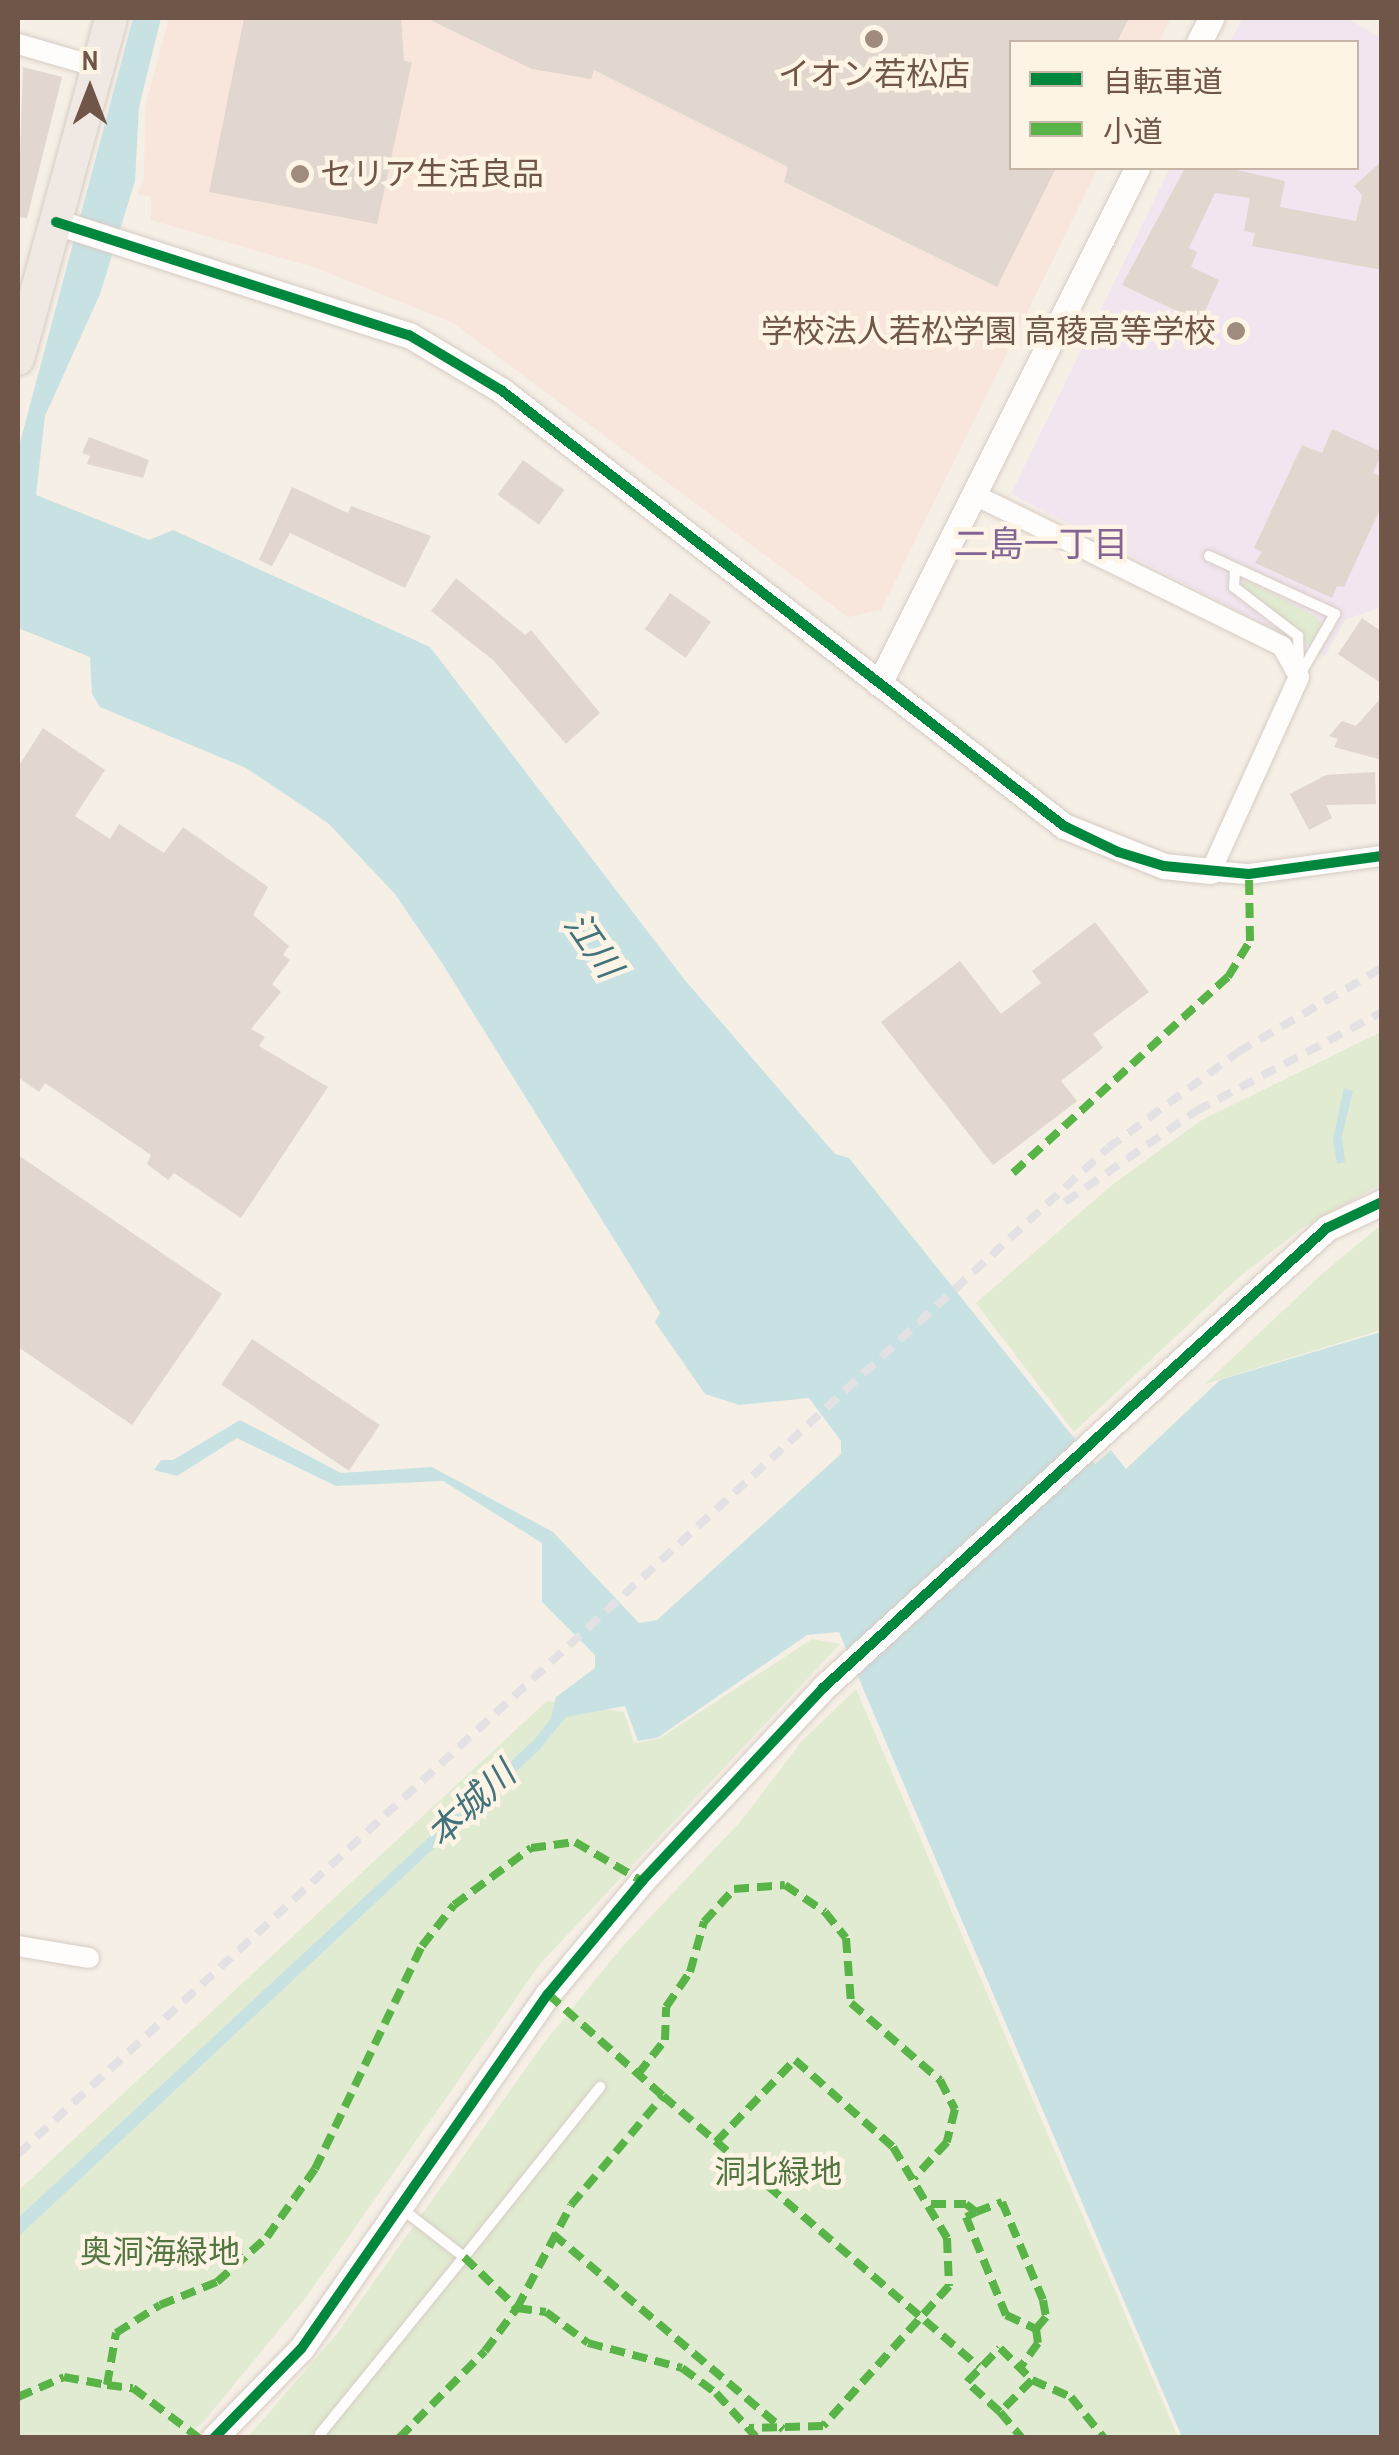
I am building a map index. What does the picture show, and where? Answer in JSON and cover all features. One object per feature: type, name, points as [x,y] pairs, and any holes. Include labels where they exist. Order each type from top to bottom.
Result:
[{"type":"highway","points":[[18,359],[111,18]]},
{"type":"street","points":[[1199,40],[1211,18]]},
{"type":"street","points":[[18,44],[97,67]]},
{"type":"street","points":[[879,684],[977,496],[1137,170]]},
{"type":"street","points":[[56,222],[408,335],[501,390],[1064,826],[1133,857],[1210,871],[1249,874],[1382,856]]},
{"type":"street","points":[[977,496],[1282,646],[1299,677],[1210,871]]},
{"type":"street","points":[[214,2438],[301,2349],[548,1994],[642,1881],[823,1688],[1327,1228],[1382,1202]]},
{"type":"street","points":[[18,1946],[88,1958]]},
{"type":"lane","points":[[1209,556],[1335,614],[1299,677]]},
{"type":"lane","points":[[1236,569],[1234,587],[1298,636],[1299,677]]},
{"type":"lane","points":[[320,2434],[600,2087]]},
{"type":"lane","points":[[400,2207],[464,2257]]},
{"type":"shaded area","points":[[169,18],[1171,18],[1160,40],[1009,40],[1009,170],[1097,170],[881,610],[848,617],[453,323],[313,267],[151,220],[151,197],[137,194],[144,181],[145,107]]},
{"type":"shaded area","name":"学校法人若松学園 高稜高等学校","points":[[1243,18],[1346,18],[1381,38],[1381,607],[1345,620],[1325,656],[1011,494],[1169,170],[1359,170],[1359,40],[1231,40]]},
{"type":"green space","points":[[1247,581],[1317,617],[1321,625],[1311,647],[1242,585]]},
{"type":"green space","points":[[1381,1032],[1381,1184],[1301,1229],[1238,1278],[1074,1432],[976,1303],[1112,1185],[1200,1121]]},
{"type":"green space","points":[[1381,1225],[1381,1330],[1205,1384],[1322,1274]]},
{"type":"green space","name":"奥洞海緑地","points":[[812,1639],[840,1644],[540,1964],[307,2296],[204,2421],[186,2437],[18,2438],[18,2191],[547,1701],[624,1712],[634,1743],[659,1739]]},
{"type":"green space","name":"洞北緑地","points":[[856,1689],[1178,2437],[247,2438],[336,2335],[544,2043],[622,1947],[741,1821],[802,1741]]},
{"type":"water","points":[[133,18],[161,18],[139,107],[135,181],[100,294],[45,416],[36,495],[149,540],[173,530],[430,647],[684,979],[835,1154],[849,1158],[1095,1464],[1111,1450],[1126,1469],[1220,1380],[1381,1332],[1381,2437],[1182,2437],[839,1632],[807,1635],[657,1738],[638,1741],[625,1706],[566,1717],[539,1750],[18,2237],[18,2218],[535,1739],[551,1718],[556,1697],[595,1668],[595,1655],[542,1602],[542,1543],[443,1481],[336,1486],[237,1438],[177,1476],[154,1470],[161,1460],[173,1460],[240,1420],[341,1473],[432,1467],[553,1532],[639,1623],[657,1620],[841,1454],[841,1441],[809,1398],[739,1405],[705,1394],[655,1322],[660,1313],[442,963],[395,894],[328,823],[246,768],[100,707],[92,694],[90,657],[18,628],[18,450]]},
{"type":"water","points":[[1344,1088],[1353,1091],[1342,1136],[1345,1162],[1337,1164],[1333,1139]]},
{"type":"building","points":[[244,18],[401,18],[404,61],[412,62],[377,224],[209,192]]},
{"type":"building","points":[[426,18],[1129,18],[1118,40],[1009,40],[1009,170],[1055,170],[997,287],[784,182],[788,167],[594,70],[591,79],[532,69]]},
{"type":"building","points":[[23,67],[62,77],[27,218],[18,217]]},
{"type":"building","points":[[1382,161],[1382,270],[1252,246],[1255,233],[1244,231],[1250,198],[1215,193],[1189,248],[1197,252],[1191,267],[1219,280],[1200,322],[1122,285],[1184,170],[1237,170],[1285,181],[1280,207],[1356,221],[1362,195],[1354,186]]},
{"type":"building","points":[[1332,429],[1382,452],[1373,473],[1382,477],[1382,505],[1344,587],[1337,586],[1332,598],[1255,563],[1262,552],[1254,548],[1302,445],[1322,453]]},
{"type":"building","points":[[89,437],[149,460],[143,478],[87,464],[90,456],[82,453]]},
{"type":"building","points":[[523,460],[564,490],[539,525],[498,495]]},
{"type":"building","points":[[292,487],[348,513],[351,506],[431,536],[405,588],[290,533],[272,566],[259,560]]},
{"type":"building","points":[[456,578],[525,635],[531,630],[600,713],[566,744],[493,660],[431,611]]},
{"type":"building","points":[[670,593],[711,622],[686,658],[645,629]]},
{"type":"building","points":[[1362,618],[1382,632],[1382,684],[1338,654]]},
{"type":"building","points":[[1382,697],[1382,760],[1334,747],[1338,739],[1329,736],[1342,721],[1356,726]]},
{"type":"building","points":[[43,728],[105,770],[75,816],[110,839],[119,824],[164,853],[183,827],[268,887],[253,915],[289,946],[283,955],[290,960],[272,984],[281,992],[251,1029],[265,1037],[259,1046],[328,1087],[241,1218],[174,1173],[168,1180],[147,1164],[151,1155],[45,1083],[39,1092],[18,1077],[18,767]]},
{"type":"building","points":[[1375,772],[1376,804],[1326,805],[1332,818],[1309,830],[1290,794],[1326,775]]},
{"type":"building","points":[[1095,922],[1149,992],[1093,1034],[1103,1048],[1061,1081],[1077,1101],[993,1165],[881,1022],[960,961],[1001,1014],[1041,983],[1032,971]]},
{"type":"building","points":[[18,1155],[222,1294],[132,1425],[18,1347]]},
{"type":"building","points":[[252,1339],[380,1425],[349,1471],[221,1385]]},
{"type":"railway","points":[[18,2154],[1108,1148],[1238,1052],[1382,968]]},
{"type":"railway","points":[[1065,1202],[1196,1111],[1382,1012]]},
{"type":"marked path","points":[[1013,1173],[1228,977],[1250,941],[1249,874]]},
{"type":"marked path","points":[[18,2397],[64,2377],[107,2385],[116,2333],[160,2305],[217,2282],[267,2237],[315,2169],[422,1946],[454,1905],[531,1848],[575,1842],[642,1881]]},
{"type":"marked path","points":[[638,2074],[665,2040],[666,2007],[690,1972],[704,1922],[734,1889],[785,1885],[825,1912],[846,1938],[851,2003],[940,2080],[955,2109],[947,2142],[914,2178]]},
{"type":"marked path","points":[[548,1994],[663,2096]]},
{"type":"marked path","points":[[716,2142],[795,2060],[893,2147],[947,2238],[949,2286],[823,2426],[749,2428]]},
{"type":"marked path","points":[[399,2438],[485,2351],[517,2308],[571,2205],[663,2096],[979,2367]]},
{"type":"marked path","points":[[976,2212],[1002,2202],[1043,2300],[1046,2317],[1036,2329]]},
{"type":"marked path","points":[[931,2204],[966,2204],[976,2212],[966,2217],[1006,2315],[1036,2329],[1038,2343],[1020,2368]]},
{"type":"marked path","points":[[553,2234],[783,2429]]},
{"type":"marked path","points":[[464,2257],[517,2308],[546,2312],[588,2343],[682,2368],[716,2393],[756,2437]]},
{"type":"marked path","points":[[1000,2348],[1032,2380],[1000,2412],[967,2382],[1000,2348]]},
{"type":"marked path","points":[[1032,2380],[1071,2397],[1104,2438]]},
{"type":"marked path","points":[[107,2385],[133,2388],[199,2438]]},
{"type":"marked path","points":[[1000,2412],[1022,2438]]},
{"type":"cycle path","points":[[56,222],[409,335],[501,390],[1064,826],[1118,852],[1164,866],[1249,874],[1382,856]]},
{"type":"cycle path","points":[[214,2438],[301,2349],[548,1994],[642,1881],[823,1688],[1327,1228],[1382,1202]]},
{"type":"place","name":"イオン若松店","points":[[874,39]]},
{"type":"place","name":"セリア生活良品","points":[[300,174]]},
{"type":"place","name":"学校法人若松学園 高稜高等学校","points":[[1236,331]]},
{"type":"district","name":"二島一丁目","points":[[1041,544]]},
{"type":"water label","name":"江川","points":[[593,945]]},
{"type":"water label","name":"本城川","points":[[471,1804]]}]
